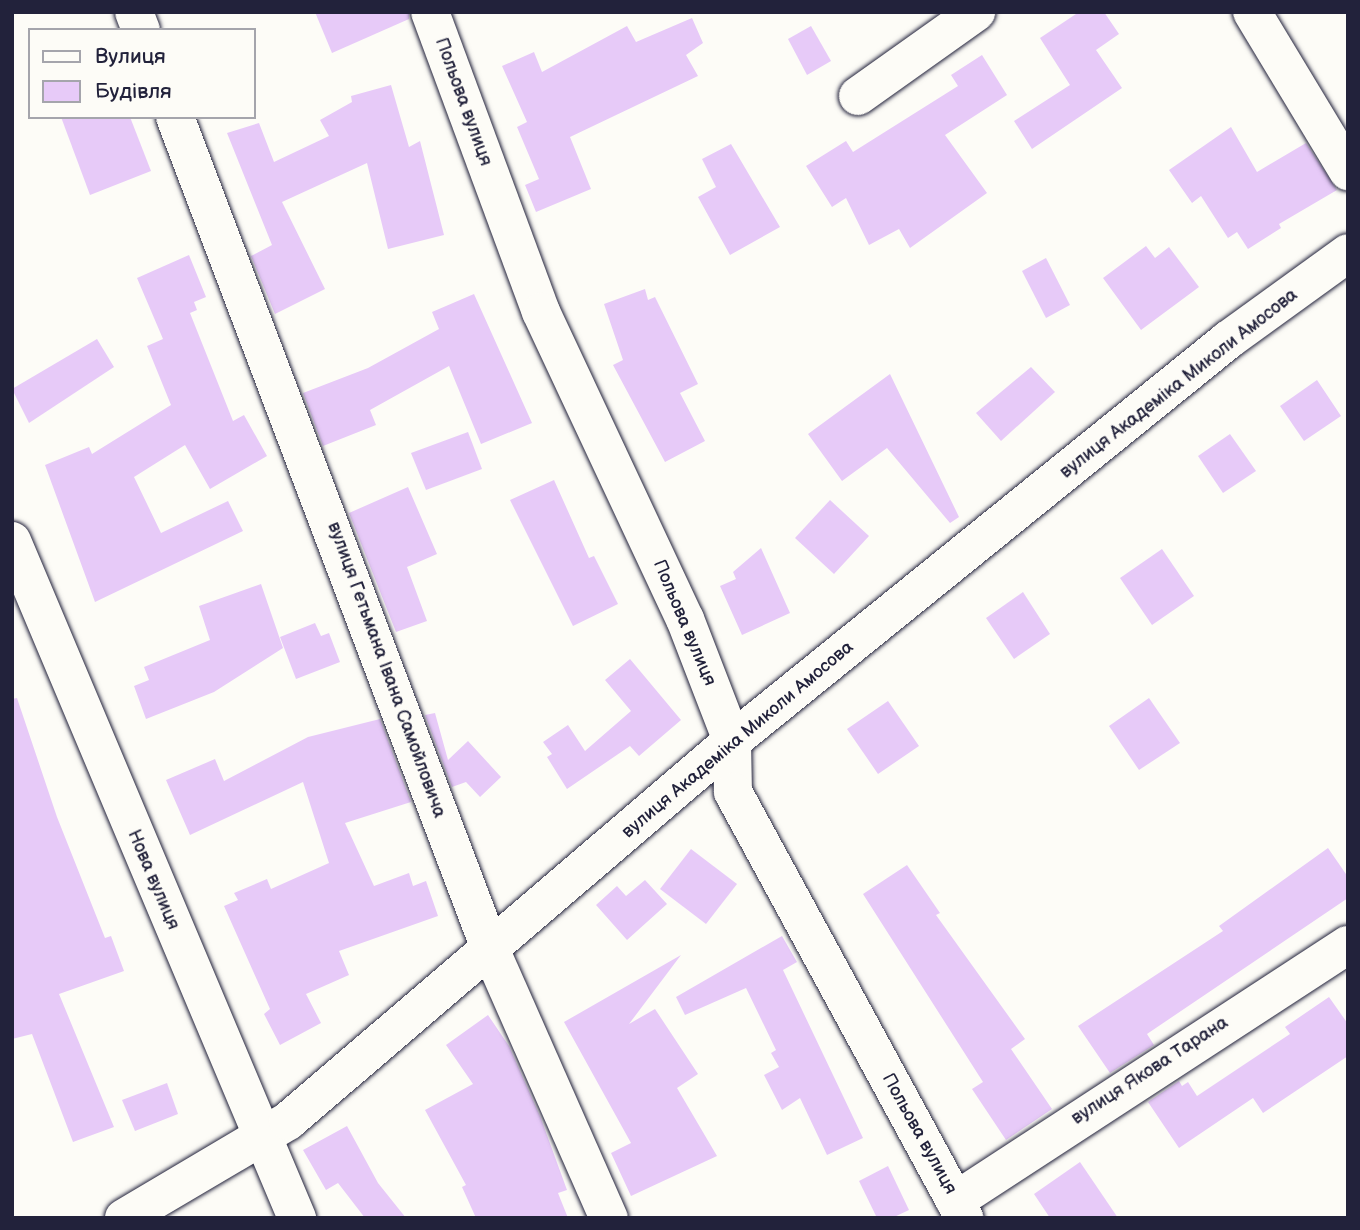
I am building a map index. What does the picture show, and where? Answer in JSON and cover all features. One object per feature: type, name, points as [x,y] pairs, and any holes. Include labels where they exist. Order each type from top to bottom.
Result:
[{"type":"street","points":[[858,96],[976,12]]},
{"type":"street","points":[[1252,12],[1348,171]]},
{"type":"street","name":"Польова вулиця","points":[[433,13],[541,312],[685,619],[732,740],[733,792],[960,1209]]},
{"type":"street","name":"вулиця Гетьмана Івана Самойловича","points":[[176,119],[491,951],[609,1218]]},
{"type":"street","name":"вулиця Академіка Миколи Амосова","points":[[124,1218],[262,1140],[491,951],[732,740],[1228,340],[1348,253]]},
{"type":"street","name":"Нова вулиця","points":[[12,541],[297,1218]]},
{"type":"street","name":"вулиця Якова Тарана","points":[[960,1209],[1348,945]]},
{"type":"building","points":[[315,12],[409,12],[409,19],[332,53]]},
{"type":"building","points":[[1079,12],[1104,12],[1119,34],[1096,50],[1122,88],[1032,149],[1014,121],[1070,85],[1040,38]]},
{"type":"building","points":[[692,18],[703,43],[686,55],[698,76],[570,137],[591,189],[536,212],[525,185],[539,179],[517,127],[527,122],[502,66],[534,52],[542,72],[627,26],[636,42]]},
{"type":"building","points":[[811,26],[831,61],[807,75],[788,39]]},
{"type":"building","points":[[982,55],[1007,95],[945,135],[987,193],[910,248],[899,229],[869,245],[846,198],[832,207],[806,166],[846,141],[853,152],[958,86],[951,75]]},
{"type":"building","points":[[391,85],[409,147],[420,141],[444,235],[388,249],[367,163],[282,202],[325,289],[275,314],[251,256],[272,245],[227,133],[259,123],[274,162],[329,136],[320,120],[352,102],[351,96]]},
{"type":"building","points":[[62,119],[131,119],[151,171],[90,195]]},
{"type":"building","points":[[1231,127],[1257,172],[1306,143],[1337,190],[1279,224],[1281,228],[1248,249],[1237,232],[1228,238],[1201,196],[1192,203],[1169,170]]},
{"type":"building","points":[[731,144],[780,227],[730,255],[698,197],[716,187],[702,159]]},
{"type":"building","points":[[1146,246],[1155,258],[1169,247],[1199,287],[1141,330],[1103,278]]},
{"type":"building","points":[[189,255],[206,297],[194,302],[197,310],[190,313],[233,421],[244,415],[267,456],[210,489],[185,445],[134,477],[161,533],[228,501],[243,531],[95,602],[45,465],[89,447],[92,454],[171,405],[147,346],[163,339],[137,278]]},
{"type":"building","points":[[1046,258],[1070,305],[1046,318],[1022,271]]},
{"type":"building","points":[[645,289],[648,300],[655,297],[698,384],[680,393],[705,441],[665,462],[613,365],[623,360],[604,304]]},
{"type":"building","points":[[474,294],[532,423],[481,444],[449,366],[370,410],[376,425],[323,446],[303,393],[368,368],[439,329],[432,312]]},
{"type":"building","points":[[97,339],[114,367],[29,423],[12,389]]},
{"type":"building","points":[[1031,367],[1055,392],[1001,441],[976,413]]},
{"type":"building","points":[[890,374],[959,517],[950,523],[887,448],[842,481],[808,434]]},
{"type":"building","points":[[1317,380],[1341,416],[1304,441],[1280,406]]},
{"type":"building","points":[[468,432],[482,469],[426,490],[411,453]]},
{"type":"building","points":[[1230,434],[1256,471],[1223,493],[1198,456]]},
{"type":"building","points":[[554,480],[589,558],[594,556],[618,604],[573,626],[510,500]]},
{"type":"building","points":[[408,487],[437,554],[407,567],[427,621],[396,632],[349,513]]},
{"type":"building","points":[[830,500],[869,536],[834,574],[795,538]]},
{"type":"building","points":[[761,548],[790,613],[742,635],[720,586],[736,579],[733,572]]},
{"type":"building","points":[[1162,549],[1194,596],[1152,625],[1120,578]]},
{"type":"building","points":[[261,584],[283,648],[214,692],[146,719],[134,686],[149,680],[144,667],[210,640],[199,606]]},
{"type":"building","points":[[1023,592],[1050,634],[1014,659],[986,618]]},
{"type":"building","points":[[315,623],[321,636],[329,633],[340,662],[296,679],[280,637]]},
{"type":"building","points":[[630,659],[681,720],[639,756],[630,746],[567,789],[547,757],[552,754],[543,742],[568,725],[585,751],[631,711],[605,680]]},
{"type":"building","points":[[17,698],[57,817],[105,938],[111,936],[124,971],[59,994],[114,1127],[73,1142],[32,1034],[12,1039],[12,699]]},
{"type":"building","points":[[1149,698],[1180,743],[1139,770],[1109,726]]},
{"type":"building","points":[[888,701],[919,746],[878,774],[847,729]]},
{"type":"building","points":[[435,713],[448,760],[468,741],[501,777],[480,797],[466,782],[452,787],[425,715]]},
{"type":"building","points":[[380,719],[411,802],[345,823],[374,886],[409,873],[413,886],[426,881],[438,916],[339,951],[349,975],[306,994],[321,1023],[280,1045],[264,1014],[270,1009],[224,906],[238,900],[234,893],[267,879],[271,889],[329,863],[303,782],[190,835],[166,780],[215,759],[224,781],[308,737]]},
{"type":"building","points":[[1328,848],[1348,877],[1348,898],[1147,1034],[1154,1045],[1110,1073],[1078,1026],[1223,931],[1219,926]]},
{"type":"building","points":[[691,849],[737,884],[706,924],[660,889]]},
{"type":"building","points":[[907,865],[940,913],[936,915],[1025,1039],[1011,1049],[1052,1109],[1006,1140],[972,1089],[983,1082],[863,894]]},
{"type":"building","points":[[645,880],[667,904],[627,940],[596,905],[617,886],[626,896]]},
{"type":"building","points":[[782,936],[797,962],[783,970],[863,1138],[827,1155],[800,1098],[782,1110],[764,1075],[779,1067],[771,1053],[776,1050],[746,988],[685,1015],[676,997]]},
{"type":"building","points":[[681,955],[629,1024],[655,1009],[698,1074],[677,1088],[717,1156],[631,1196],[611,1153],[631,1143],[564,1022]]},
{"type":"building","points":[[1329,997],[1348,1024],[1348,1056],[1263,1113],[1253,1098],[1179,1148],[1148,1102],[1179,1081],[1182,1086],[1188,1082],[1197,1096],[1290,1034],[1285,1027]]},
{"type":"building","points":[[488,1015],[509,1046],[540,1116],[567,1190],[558,1193],[568,1218],[476,1218],[462,1187],[466,1185],[425,1110],[473,1084],[446,1045]]},
{"type":"building","points":[[167,1083],[178,1114],[135,1131],[122,1100]]},
{"type":"building","points":[[347,1126],[378,1183],[406,1218],[365,1218],[338,1183],[326,1190],[303,1150]]},
{"type":"building","points":[[1080,1162],[1118,1218],[1050,1218],[1034,1194]]},
{"type":"building","points":[[888,1166],[909,1210],[892,1218],[877,1218],[859,1181]]}]
